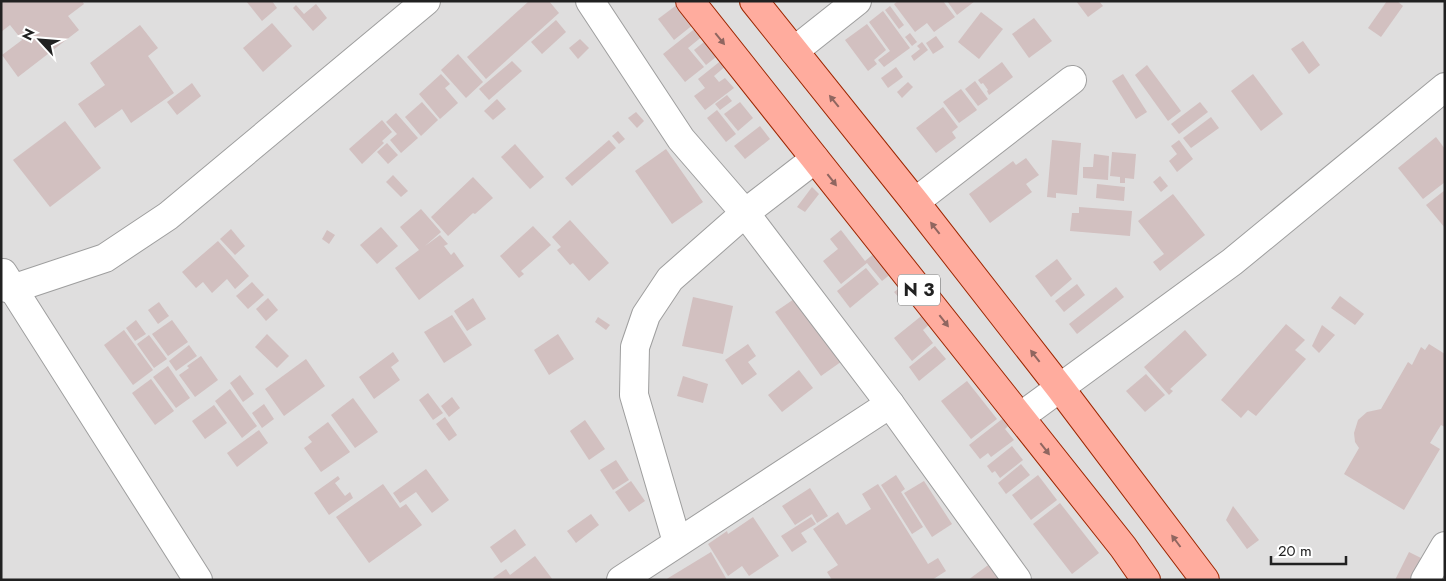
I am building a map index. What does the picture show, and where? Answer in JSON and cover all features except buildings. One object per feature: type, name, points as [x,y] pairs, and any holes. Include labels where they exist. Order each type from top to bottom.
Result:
[{"type":"main road","name":"N 3","points":[[690,1],[1123,547],[1146,580]]},
{"type":"main road","name":"N 3","points":[[754,1],[915,202],[1060,388],[1205,580]]},
{"type":"street","points":[[198,580],[5,282],[105,258],[168,216],[426,1]]},
{"type":"street","points":[[590,1],[681,139],[745,214],[890,404],[1017,580]]},
{"type":"street","points":[[794,51],[857,1]]},
{"type":"street","points":[[915,202],[1072,80]]},
{"type":"street","points":[[1020,417],[1232,262],[1445,87]]},
{"type":"street","points":[[678,542],[634,395],[635,347],[646,315],[670,279],[745,214],[816,159]]},
{"type":"street","points":[[621,580],[890,404]]},
{"type":"street","points":[[1425,580],[1445,546]]},
{"type":"shaded area","points":[[1,1],[1445,1],[1445,580],[1,580]]}]
